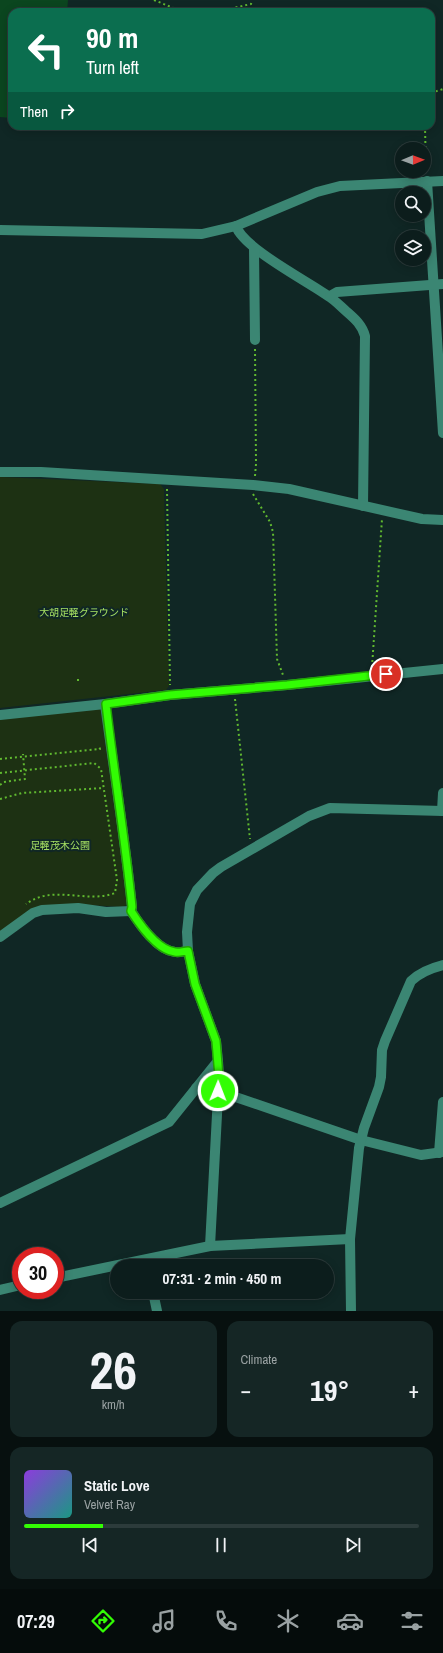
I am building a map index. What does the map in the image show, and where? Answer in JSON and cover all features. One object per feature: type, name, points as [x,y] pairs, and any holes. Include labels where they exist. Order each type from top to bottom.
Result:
[{"type":"street","points":[[426,181],[438,284],[443,433]]},
{"type":"street","points":[[0,230],[187,234],[216,232],[236,226],[317,192],[340,186],[443,181]]},
{"type":"street","points":[[236,226],[238,232],[254,248],[330,296],[363,329],[364,506]]},
{"type":"street","points":[[254,248],[255,340]]},
{"type":"street","points":[[330,296],[337,292],[438,284]]},
{"type":"street","points":[[0,472],[41,472],[253,485],[289,490],[431,520],[443,520]]},
{"type":"street","points":[[0,715],[106,704],[132,695],[170,695],[234,690],[443,669]]},
{"type":"street","points":[[106,704],[117,796],[126,849],[132,907],[131,911],[150,936],[159,944],[175,952],[188,951]]},
{"type":"street","points":[[210,1246],[219,1077],[216,1041],[195,984],[188,951],[187,932],[190,904],[197,890],[213,873],[309,816],[330,808],[442,811],[443,792]]},
{"type":"street","points":[[0,937],[33,913],[42,910],[78,908],[106,912],[131,911]]},
{"type":"street","points":[[351,1311],[350,1239],[359,1148],[379,1087],[382,1050],[411,981],[420,973],[443,965]]},
{"type":"street","points":[[0,1203],[169,1122],[218,1061]]},
{"type":"street","points":[[196,1088],[218,1091],[361,1140],[422,1155],[441,1153],[443,1102]]},
{"type":"street","points":[[163,1259],[210,1246],[350,1239]]},
{"type":"street","points":[[64,1277],[110,1269]]},
{"type":"street","points":[[0,1290],[12,1287]]},
{"type":"street","points":[[155,1299],[157,1311]]},
{"type":"path","points":[[154,0],[173,8]]},
{"type":"path","points":[[234,8],[251,4],[252,0]]},
{"type":"path","points":[[425,130],[426,181]]},
{"type":"path","points":[[255,340],[256,464],[252,492],[270,522],[273,532],[277,659],[287,685]]},
{"type":"path","points":[[167,480],[170,695]]},
{"type":"path","points":[[371,676],[383,510]]},
{"type":"path","points":[[234,690],[252,849]]},
{"type":"path","points":[[0,759],[23,755],[100,750],[99,746]]},
{"type":"path","points":[[0,785],[4,782],[25,779],[23,755]]},
{"type":"path","points":[[0,773],[94,763],[101,769],[104,788],[117,880],[115,893],[105,897],[67,894],[47,895],[32,900],[21,908]]},
{"type":"path","points":[[0,799],[22,793],[104,788]]},
{"type":"green space","name":"大胡足軽グラウンド","points":[[0,477],[160,484],[164,489],[169,686],[166,690],[0,708]]},
{"type":"green space","name":"足軽茂木公園","points":[[103,707],[127,905],[122,907],[75,904],[41,906],[0,933],[0,719]]},
{"type":"shaded area","points":[[0,0],[68,0],[67,8],[8,8],[8,118],[0,117]]},
{"type":"route","points":[[218,1091],[218,1048],[195,984],[188,951],[175,952],[159,944],[150,936],[131,911],[132,907],[126,849],[117,796],[106,704],[132,699],[287,685],[386,674]]}]
